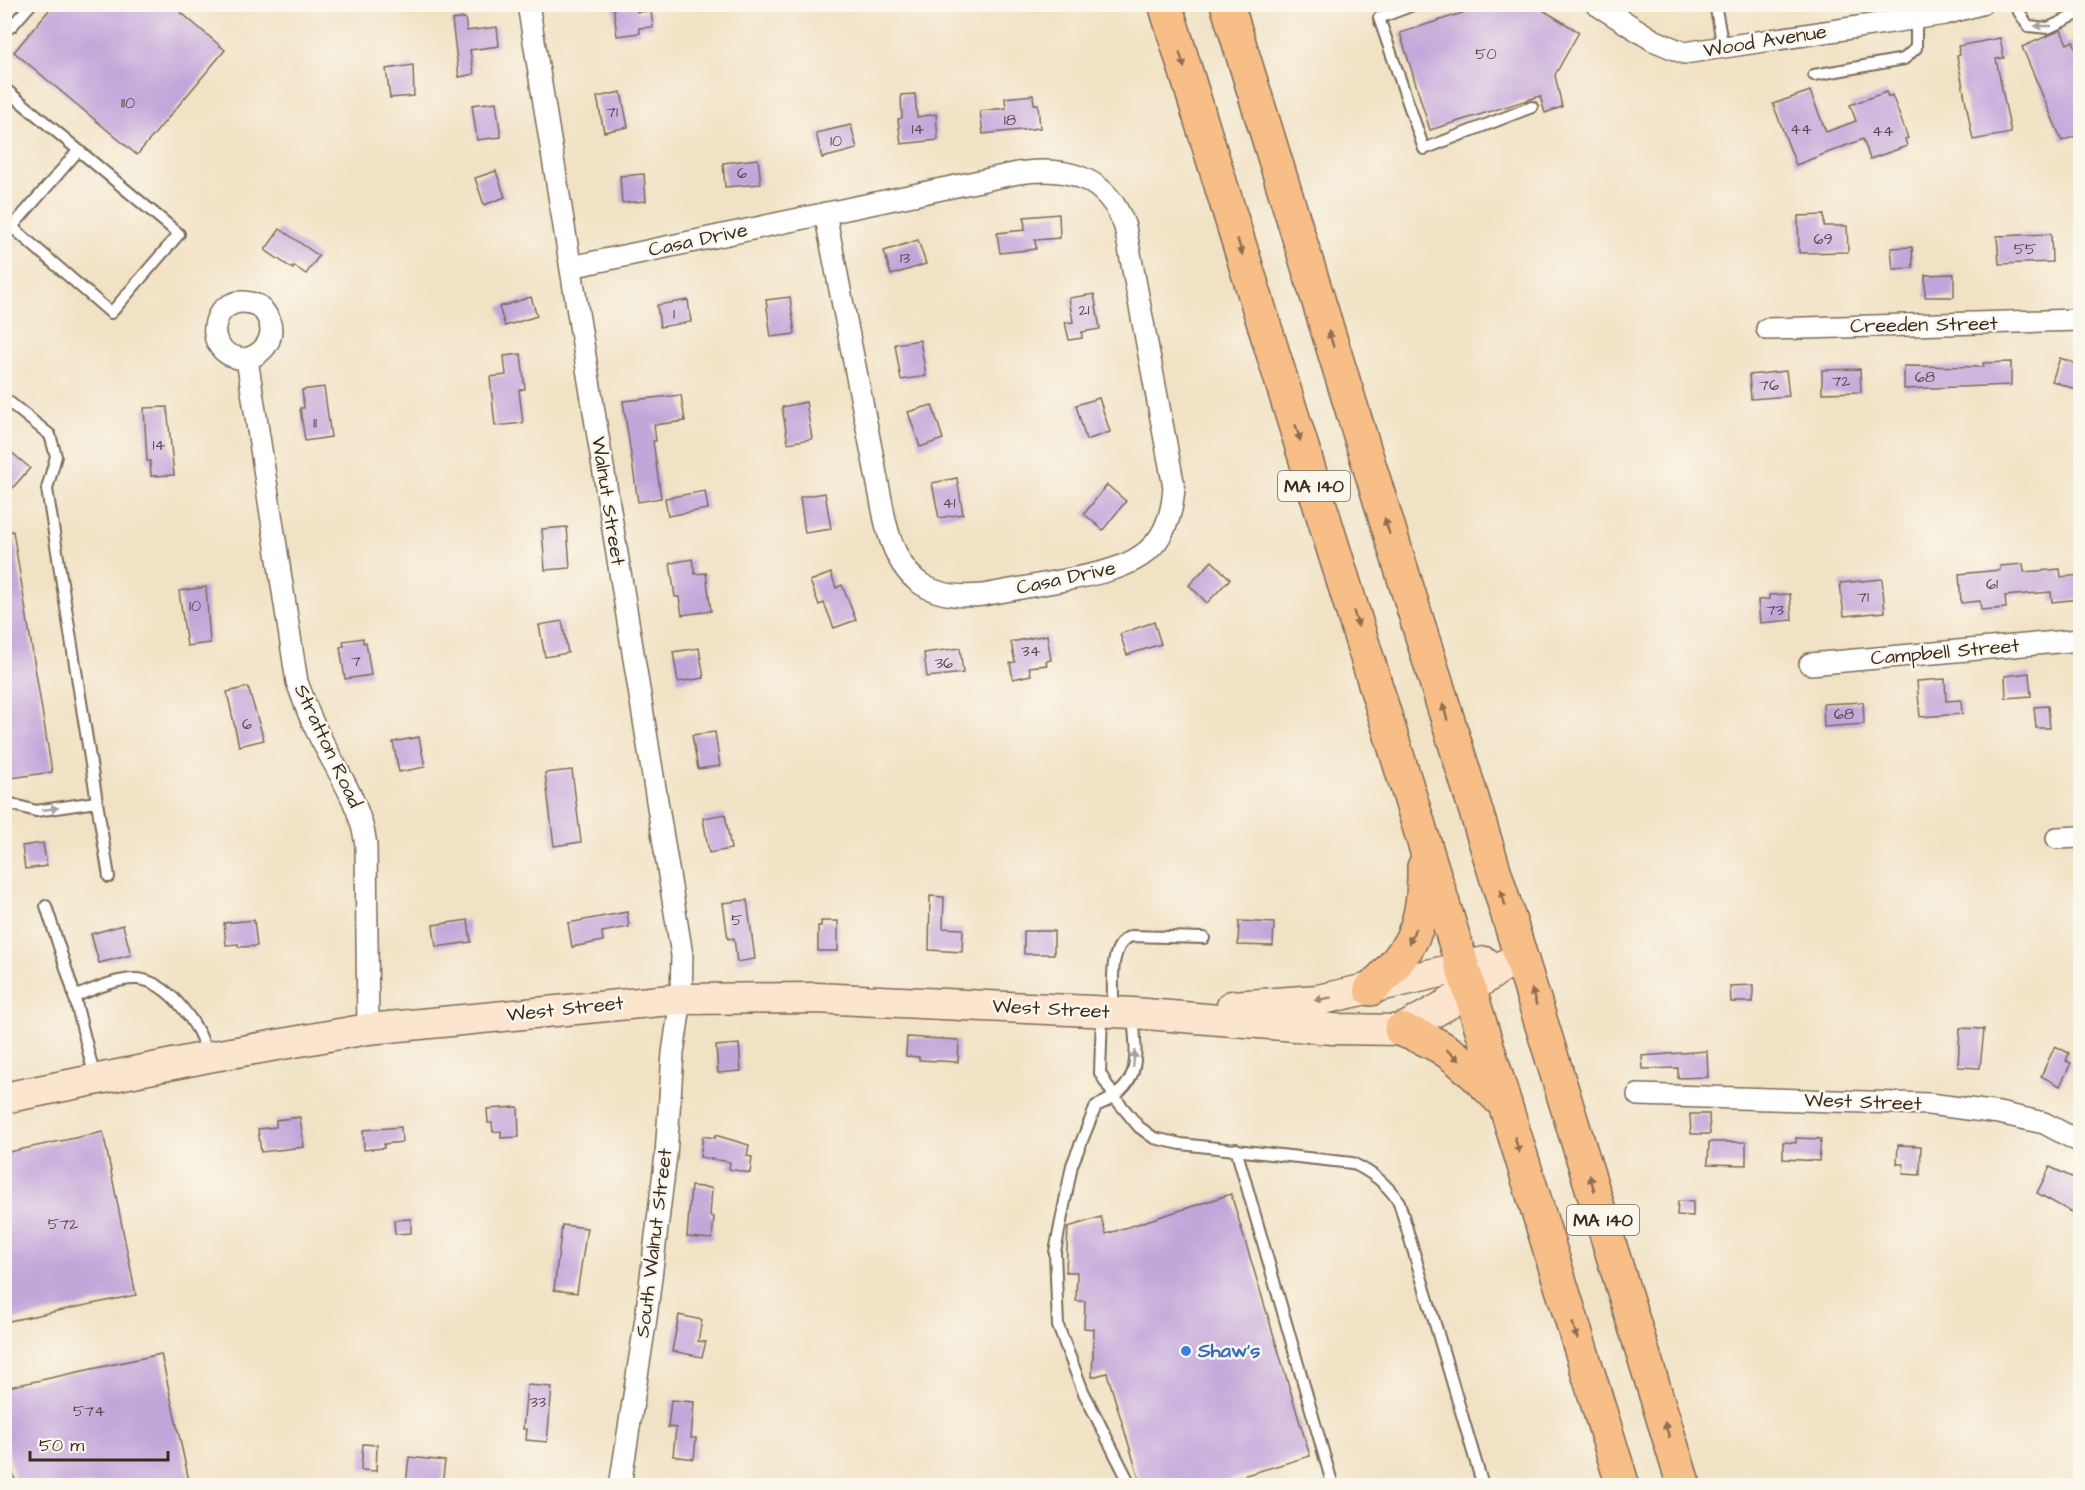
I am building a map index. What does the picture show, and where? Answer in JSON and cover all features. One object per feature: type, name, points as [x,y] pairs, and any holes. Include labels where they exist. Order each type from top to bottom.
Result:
[{"type":"highway","name":"MA 140","points":[[1165,4],[1623,1485]]},
{"type":"highway","name":"MA 140","points":[[1227,4],[1684,1485]]},
{"type":"highway","points":[[1371,989],[1404,954],[1415,932],[1424,903],[1423,838]]},
{"type":"highway","points":[[1401,1030],[1429,1038],[1452,1052],[1504,1104]]},
{"type":"street","name":"Walnut Street","points":[[528,4],[682,955],[681,999]]},
{"type":"street","name":"Wood Avenue","points":[[1596,4],[1653,40],[1684,53],[1916,18],[1944,9],[1981,4]]},
{"type":"street","name":"Casa Drive","points":[[571,267],[825,213],[1035,170],[1050,170],[1083,177],[1110,196],[1125,227],[1174,487],[1171,517],[1155,546],[1131,563],[1100,574],[983,595],[964,597],[932,591],[908,574],[895,552],[885,520],[825,213]]},
{"type":"street","name":"Creeden Street","points":[[1767,329],[2080,320]]},
{"type":"street","name":"Stratton Road","points":[[247,359],[297,682],[312,721],[352,796],[363,823],[366,845],[368,1029]]},
{"type":"street","name":"Campbell Street","points":[[1810,664],[2080,640]]},
{"type":"street","points":[[2057,838],[2080,837]]},
{"type":"street","name":"West Street","points":[[4,1098],[208,1057],[368,1029],[681,999],[816,998],[1116,1012],[1333,1029],[1401,1030],[1465,978],[1521,954]]},
{"type":"street","name":"West Street","points":[[1116,1012],[1318,1000],[1371,989],[1465,978]]},
{"type":"street","name":"South Walnut Street","points":[[620,1485],[648,1306],[666,1155],[673,1053],[681,999]]},
{"type":"street","name":"West Street","points":[[1638,1095],[1929,1104],[1999,1113],[2044,1123],[2080,1142]]},
{"type":"lane","points":[[4,28],[10,27],[31,4]]},
{"type":"lane","points":[[1416,4],[1379,18],[1424,149],[1532,107]]},
{"type":"lane","points":[[1715,4],[1723,47]]},
{"type":"lane","points":[[2014,4],[2028,26],[2048,28],[2080,13]]},
{"type":"lane","points":[[1814,75],[1904,59],[1916,48],[1916,18]]},
{"type":"lane","points":[[4,88],[179,234],[111,313],[12,227],[78,151]]},
{"type":"lane","points":[[4,398],[50,435],[56,456],[47,489],[109,877]]},
{"type":"lane","points":[[4,802],[36,811],[96,802]]},
{"type":"lane","points":[[46,906],[74,997],[95,1079]]},
{"type":"lane","points":[[1204,938],[1131,936],[1119,944],[1116,953],[1116,1012],[1100,1073],[1115,1098],[1139,1127],[1154,1138],[1352,1163],[1373,1174],[1387,1185],[1399,1202],[1483,1485]]},
{"type":"lane","points":[[74,997],[110,984],[134,979],[142,980],[175,999],[202,1037],[208,1057]]},
{"type":"lane","points":[[1116,1012],[1136,1041],[1131,1081],[1115,1098],[1096,1106],[1071,1165],[1055,1252],[1058,1326],[1083,1391],[1131,1485]]},
{"type":"lane","points":[[1236,1149],[1333,1485]]},
{"type":"building","points":[[54,4],[171,4],[225,50],[137,155],[14,52]]},
{"type":"building","points":[[613,4],[637,4],[637,12],[651,11],[653,27],[639,28],[640,33],[617,36]]},
{"type":"building","points":[[1490,4],[1533,4],[1579,32],[1555,75],[1562,107],[1545,113],[1540,96],[1430,130],[1400,33]]},
{"type":"building","points":[[465,18],[467,31],[497,27],[499,46],[470,50],[474,74],[459,77],[452,20]]},
{"type":"building","points":[[2061,30],[2067,44],[2073,41],[2080,59],[2080,134],[2062,141],[2022,47]]},
{"type":"building","points":[[2000,38],[2004,58],[1996,59],[2011,133],[1973,140],[1957,56],[1960,55],[1958,46]]},
{"type":"building","points":[[413,65],[414,96],[390,98],[386,69]]},
{"type":"building","points":[[1810,91],[1826,132],[1856,121],[1850,105],[1886,92],[1888,97],[1892,95],[1908,138],[1905,139],[1907,146],[1870,159],[1863,139],[1796,165],[1773,104]]},
{"type":"building","points":[[621,92],[628,127],[604,132],[597,97]]},
{"type":"building","points":[[915,94],[917,117],[936,114],[938,140],[901,144],[898,119],[902,118],[901,95]]},
{"type":"building","points":[[1033,95],[1034,104],[1038,104],[1040,128],[983,134],[980,111],[1006,108],[1005,98]]},
{"type":"building","points":[[496,102],[501,137],[477,140],[472,105]]},
{"type":"building","points":[[851,125],[857,149],[822,158],[816,133]]},
{"type":"building","points":[[758,159],[761,184],[725,187],[723,163]]},
{"type":"building","points":[[496,171],[505,197],[484,205],[475,178]]},
{"type":"building","points":[[644,174],[646,201],[622,203],[620,176]]},
{"type":"building","points":[[1059,214],[1060,238],[1035,240],[1036,249],[1000,253],[997,233],[1025,230],[1024,217]]},
{"type":"building","points":[[1824,215],[1824,226],[1847,226],[1848,252],[1799,253],[1798,216]]},
{"type":"building","points":[[280,229],[319,256],[306,274],[294,266],[293,269],[265,250]]},
{"type":"building","points":[[2051,234],[2052,262],[1999,264],[1997,236]]},
{"type":"building","points":[[918,240],[926,264],[891,275],[884,251]]},
{"type":"building","points":[[1912,247],[1913,268],[1893,269],[1891,248]]},
{"type":"building","points":[[1954,274],[1954,297],[1925,297],[1925,275]]},
{"type":"building","points":[[1094,294],[1100,329],[1082,332],[1082,338],[1069,340],[1065,323],[1073,322],[1069,298]]},
{"type":"building","points":[[531,297],[537,316],[505,326],[499,307]]},
{"type":"building","points":[[790,297],[795,334],[771,337],[766,300]]},
{"type":"building","points":[[688,300],[691,322],[660,327],[657,305]]},
{"type":"building","points":[[920,340],[926,376],[901,380],[895,344]]},
{"type":"building","points":[[521,354],[525,389],[519,390],[523,423],[495,426],[490,377],[506,375],[504,356]]},
{"type":"building","points":[[2060,358],[2080,365],[2077,390],[2052,381]]},
{"type":"building","points":[[2011,362],[2011,385],[1904,389],[1904,366],[1984,367],[1983,363]]},
{"type":"building","points":[[1860,369],[1861,392],[1822,393],[1822,370]]},
{"type":"building","points":[[1786,371],[1789,396],[1751,399],[1749,375]]},
{"type":"building","points":[[324,387],[331,437],[305,441],[300,408],[304,408],[302,390]]},
{"type":"building","points":[[681,395],[685,421],[654,425],[656,441],[653,441],[661,498],[638,502],[623,401]]},
{"type":"building","points":[[1099,398],[1110,432],[1086,440],[1076,405]]},
{"type":"building","points":[[806,402],[812,439],[788,443],[782,407]]},
{"type":"building","points":[[932,405],[943,439],[920,447],[908,412]]},
{"type":"building","points":[[167,407],[174,475],[151,476],[150,461],[147,461],[144,408]]},
{"type":"building","points":[[4,446],[30,468],[4,498]]},
{"type":"building","points":[[957,478],[963,514],[939,518],[932,483]]},
{"type":"building","points":[[1107,485],[1126,501],[1103,530],[1084,514]]},
{"type":"building","points":[[705,491],[708,509],[668,516],[665,498]]},
{"type":"building","points":[[825,493],[831,529],[805,533],[800,497]]},
{"type":"building","points":[[567,527],[570,568],[545,570],[542,529]]},
{"type":"building","points":[[13,531],[52,772],[4,779],[4,532]]},
{"type":"building","points":[[692,559],[695,574],[706,573],[711,611],[682,615],[679,597],[675,597],[670,563]]},
{"type":"building","points":[[1212,561],[1230,579],[1207,603],[1189,585]]},
{"type":"building","points":[[2023,564],[2024,572],[2060,569],[2061,577],[2080,575],[2080,599],[2052,602],[2051,592],[2005,596],[2006,608],[1981,610],[1980,601],[1961,603],[1959,574],[2000,570],[2000,566]]},
{"type":"building","points":[[831,573],[836,588],[842,585],[856,620],[834,628],[824,603],[819,605],[810,581]]},
{"type":"building","points":[[1882,579],[1885,612],[1844,616],[1840,583]]},
{"type":"building","points":[[206,587],[210,643],[187,646],[179,591]]},
{"type":"building","points":[[1790,594],[1792,620],[1760,623],[1758,600],[1769,599],[1769,595]]},
{"type":"building","points":[[562,621],[568,653],[545,657],[539,625]]},
{"type":"building","points":[[1154,622],[1161,644],[1127,655],[1120,634]]},
{"type":"building","points":[[1047,635],[1051,660],[1046,661],[1047,665],[1029,667],[1031,675],[1013,679],[1010,663],[1015,662],[1011,642]]},
{"type":"building","points":[[363,638],[363,643],[366,642],[371,675],[345,679],[340,647],[344,646],[343,641]]},
{"type":"building","points":[[699,648],[704,678],[678,682],[673,652]]},
{"type":"building","points":[[960,648],[963,673],[927,677],[924,653]]},
{"type":"building","points":[[2029,673],[2031,696],[2006,698],[2005,676]]},
{"type":"building","points":[[1945,679],[1946,701],[1961,700],[1962,714],[1920,717],[1917,681]]},
{"type":"building","points":[[248,687],[264,740],[239,746],[227,692]]},
{"type":"building","points":[[1863,702],[1864,724],[1824,727],[1823,704]]},
{"type":"building","points":[[2048,706],[2050,728],[2036,728],[2034,707]]},
{"type":"building","points":[[715,732],[720,766],[698,769],[692,735]]},
{"type":"building","points":[[419,737],[425,767],[399,772],[393,742]]},
{"type":"building","points":[[572,770],[581,842],[554,846],[545,773]]},
{"type":"building","points":[[725,814],[731,849],[709,853],[703,818]]},
{"type":"building","points":[[43,843],[47,866],[25,869],[22,846]]},
{"type":"building","points":[[930,896],[944,897],[943,928],[963,929],[962,952],[929,950]]},
{"type":"building","points":[[747,900],[755,959],[737,962],[734,938],[728,939],[723,903]]},
{"type":"building","points":[[627,912],[629,927],[602,932],[603,941],[572,947],[568,923]]},
{"type":"building","points":[[254,920],[257,946],[226,945],[224,923]]},
{"type":"building","points":[[468,920],[471,942],[436,947],[433,925]]},
{"type":"building","points":[[821,921],[838,921],[838,951],[818,951],[818,926],[821,926]]},
{"type":"building","points":[[1239,921],[1274,923],[1273,946],[1238,945]]},
{"type":"building","points":[[123,925],[131,955],[99,963],[91,934]]},
{"type":"building","points":[[1024,931],[1054,931],[1054,954],[1024,954]]},
{"type":"building","points":[[1753,985],[1753,1002],[1731,1002],[1730,986]]},
{"type":"building","points":[[1960,1028],[1984,1029],[1980,1068],[1958,1067]]},
{"type":"building","points":[[907,1037],[959,1040],[958,1062],[919,1060],[919,1057],[906,1056]]},
{"type":"building","points":[[739,1044],[741,1071],[718,1073],[716,1046]]},
{"type":"building","points":[[2055,1046],[2069,1053],[2066,1061],[2071,1063],[2060,1086],[2041,1076]]},
{"type":"building","points":[[1707,1051],[1708,1077],[1678,1078],[1678,1068],[1643,1069],[1642,1056]]},
{"type":"building","points":[[518,1107],[519,1137],[501,1138],[501,1131],[493,1132],[492,1123],[488,1123],[487,1109]]},
{"type":"building","points":[[1690,1114],[1709,1114],[1710,1134],[1691,1134]]},
{"type":"building","points":[[300,1117],[304,1147],[261,1152],[258,1129],[276,1127],[276,1120]]},
{"type":"building","points":[[401,1127],[402,1142],[384,1144],[384,1148],[364,1150],[363,1130]]},
{"type":"building","points":[[103,1132],[136,1295],[4,1322],[4,1153]]},
{"type":"building","points":[[715,1135],[749,1145],[747,1156],[752,1157],[750,1173],[729,1169],[730,1162],[700,1157],[703,1136],[715,1138]]},
{"type":"building","points":[[1796,1138],[1821,1139],[1819,1161],[1783,1159],[1783,1142],[1796,1143]]},
{"type":"building","points":[[1709,1142],[1746,1142],[1746,1165],[1708,1164]]},
{"type":"building","points":[[1898,1145],[1921,1146],[1920,1175],[1903,1174],[1904,1164],[1897,1164]]},
{"type":"building","points":[[2050,1167],[2080,1181],[2080,1217],[2037,1193]]},
{"type":"building","points":[[691,1186],[712,1188],[710,1216],[714,1217],[712,1239],[687,1237]]},
{"type":"building","name":"Shaw's","points":[[1231,1194],[1310,1456],[1212,1485],[1141,1485],[1107,1373],[1092,1377],[1094,1329],[1084,1328],[1085,1301],[1076,1301],[1077,1272],[1066,1272],[1068,1227],[1101,1217],[1106,1234]]},
{"type":"building","points":[[1678,1201],[1693,1202],[1693,1216],[1677,1215]]},
{"type":"building","points":[[411,1219],[411,1233],[395,1234],[394,1220]]},
{"type":"building","points":[[562,1225],[587,1228],[577,1293],[554,1290]]},
{"type":"building","points":[[679,1315],[702,1320],[698,1341],[706,1342],[702,1357],[672,1351]]},
{"type":"building","points":[[161,1354],[190,1485],[16,1485],[4,1434],[4,1388]]},
{"type":"building","points":[[527,1385],[552,1387],[547,1442],[526,1440],[527,1429],[523,1429]]},
{"type":"building","points":[[671,1400],[694,1402],[691,1438],[696,1438],[694,1459],[673,1456],[676,1428],[668,1427]]},
{"type":"building","points":[[363,1444],[377,1445],[376,1471],[361,1470]]},
{"type":"building","points":[[409,1457],[445,1461],[442,1485],[406,1485]]},
{"type":"place","name":"Shaw's","points":[[1186,1351]]}]
